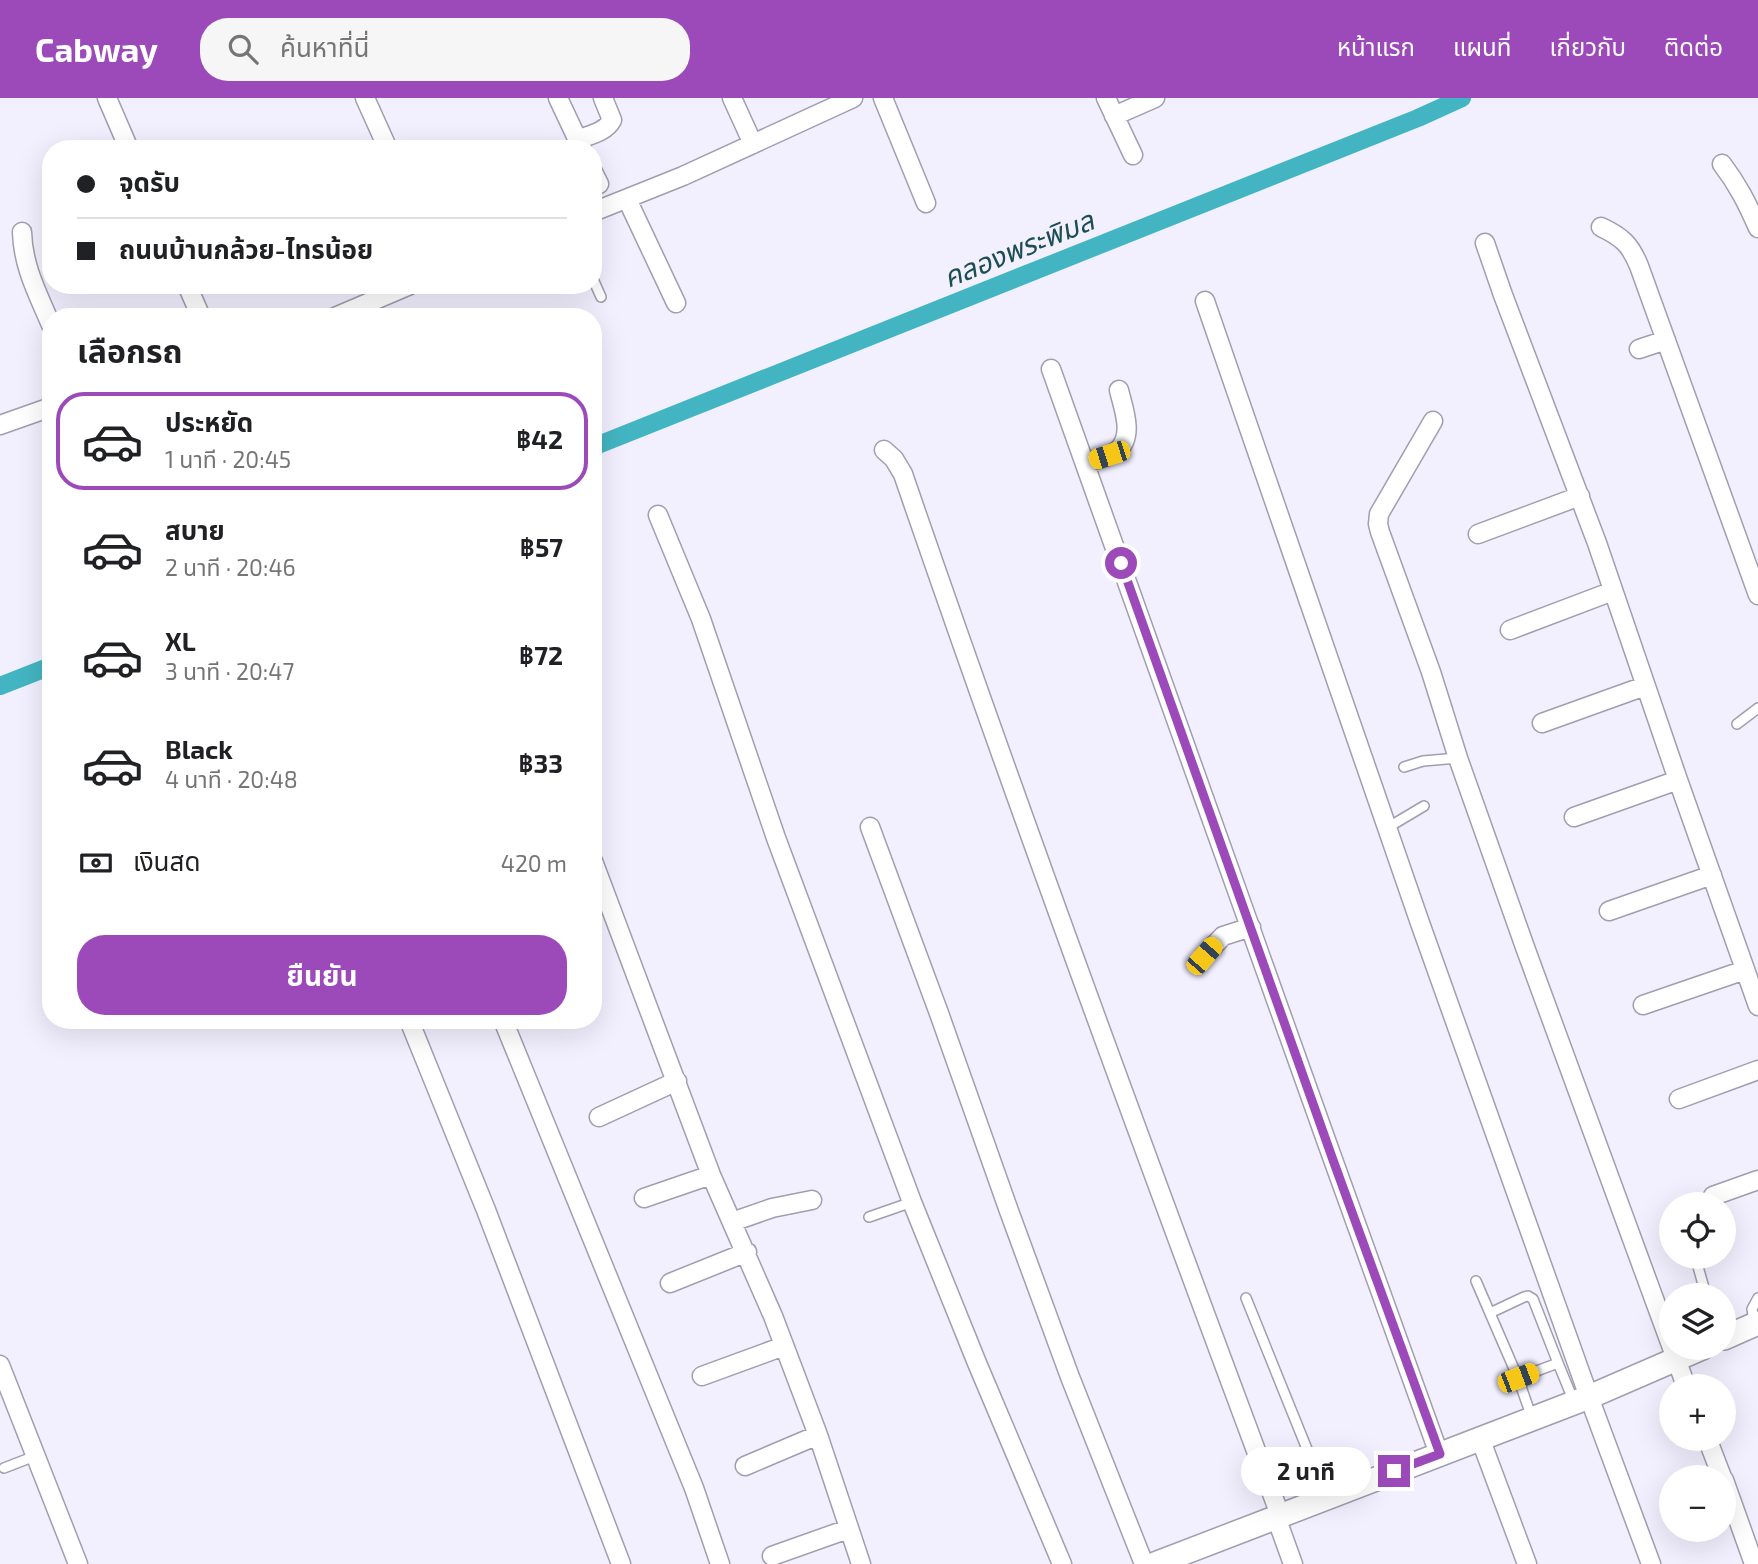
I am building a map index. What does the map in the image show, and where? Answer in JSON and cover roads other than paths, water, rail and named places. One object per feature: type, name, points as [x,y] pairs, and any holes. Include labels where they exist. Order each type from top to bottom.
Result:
[{"type":"street","points":[[107,98],[125,140]]},
{"type":"street","points":[[365,98],[384,140]]},
{"type":"street","points":[[558,98],[578,140]]},
{"type":"street","points":[[586,140],[606,128],[612,120],[603,98]]},
{"type":"street","points":[[732,98],[753,144]]},
{"type":"street","points":[[602,209],[683,176],[853,98]]},
{"type":"street","points":[[883,98],[926,203]]},
{"type":"street","points":[[1107,98],[1133,155]]},
{"type":"street","points":[[1114,116],[1155,98]]},
{"type":"street","points":[[1722,164],[1744,195],[1758,228]]},
{"type":"street","points":[[627,199],[676,303]]},
{"type":"street","points":[[1601,227],[1626,242],[1634,253],[1758,596]]},
{"type":"street","points":[[22,232],[28,271],[43,308]]},
{"type":"street","points":[[1485,243],[1580,496],[1758,1006]]},
{"type":"street","points":[[356,308],[389,294]]},
{"type":"street","points":[[1205,301],[1582,1399],[1651,1564]]},
{"type":"street","points":[[1639,349],[1666,340]]},
{"type":"street","points":[[1051,369],[1440,1454]]},
{"type":"street","points":[[1085,463],[1117,451],[1126,437],[1126,419],[1119,390]]},
{"type":"street","points":[[0,425],[42,410]]},
{"type":"street","points":[[1433,421],[1379,514],[1378,524],[1526,950],[1659,1315]]},
{"type":"street","points":[[884,450],[894,459],[902,474],[1090,1006],[1278,1516],[1293,1564]]},
{"type":"street","points":[[1478,534],[1580,496]]},
{"type":"street","points":[[658,515],[701,619],[776,838],[912,1202],[1062,1564]]},
{"type":"street","points":[[1510,630],[1613,591]]},
{"type":"street","points":[[1542,723],[1645,686]]},
{"type":"street","points":[[1574,817],[1678,780]]},
{"type":"street","points":[[870,827],[1070,1377],[1144,1564]]},
{"type":"street","points":[[1609,911],[1712,876]]},
{"type":"street","points":[[602,885],[711,1175],[747,1252],[818,1435],[861,1564]]},
{"type":"street","points":[[1204,956],[1223,936],[1251,927]]},
{"type":"street","points":[[1643,1005],[1745,971]]},
{"type":"street","points":[[413,1029],[486,1210],[621,1564]]},
{"type":"street","points":[[507,1029],[694,1488],[720,1564]]},
{"type":"street","points":[[1679,1099],[1758,1070]]},
{"type":"street","points":[[599,1117],[677,1081]]},
{"type":"street","points":[[644,1198],[711,1175]]},
{"type":"street","points":[[1724,1192],[1758,1180]]},
{"type":"street","points":[[732,1222],[772,1208],[813,1200]]},
{"type":"street","points":[[670,1283],[747,1252]]},
{"type":"street","points":[[1736,1333],[1756,1324]]},
{"type":"street","points":[[702,1376],[784,1346]]},
{"type":"street","points":[[1155,1564],[1582,1399],[1673,1360]]},
{"type":"street","points":[[0,1365],[78,1564]]},
{"type":"street","points":[[744,1466],[818,1435]]},
{"type":"street","points":[[1479,1438],[1527,1564]]},
{"type":"street","points":[[1736,1515],[1754,1564]]},
{"type":"street","points":[[772,1556],[848,1529]]},
{"type":"lane","points":[[599,294],[601,298]]},
{"type":"lane","points":[[1737,724],[1758,708]]},
{"type":"lane","points":[[1404,767],[1423,761],[1458,758]]},
{"type":"lane","points":[[1387,828],[1424,806]]},
{"type":"lane","points":[[869,1217],[912,1202]]},
{"type":"lane","points":[[1476,1281],[1518,1378],[1532,1418]]},
{"type":"lane","points":[[1490,1313],[1524,1297],[1533,1299],[1558,1363],[1582,1399]]},
{"type":"lane","points":[[1246,1298],[1327,1497]]},
{"type":"lane","points":[[1756,1324],[1752,1309],[1758,1298]]},
{"type":"lane","points":[[1518,1378],[1558,1363]]},
{"type":"lane","points":[[4,1468],[35,1456]]},
{"type":"waterway","name":"คลองพระพิมล","points":[[602,443],[1418,118],[1462,98]]},
{"type":"waterway","name":"คลองพระพิมล","points":[[0,686],[42,670]]}]
